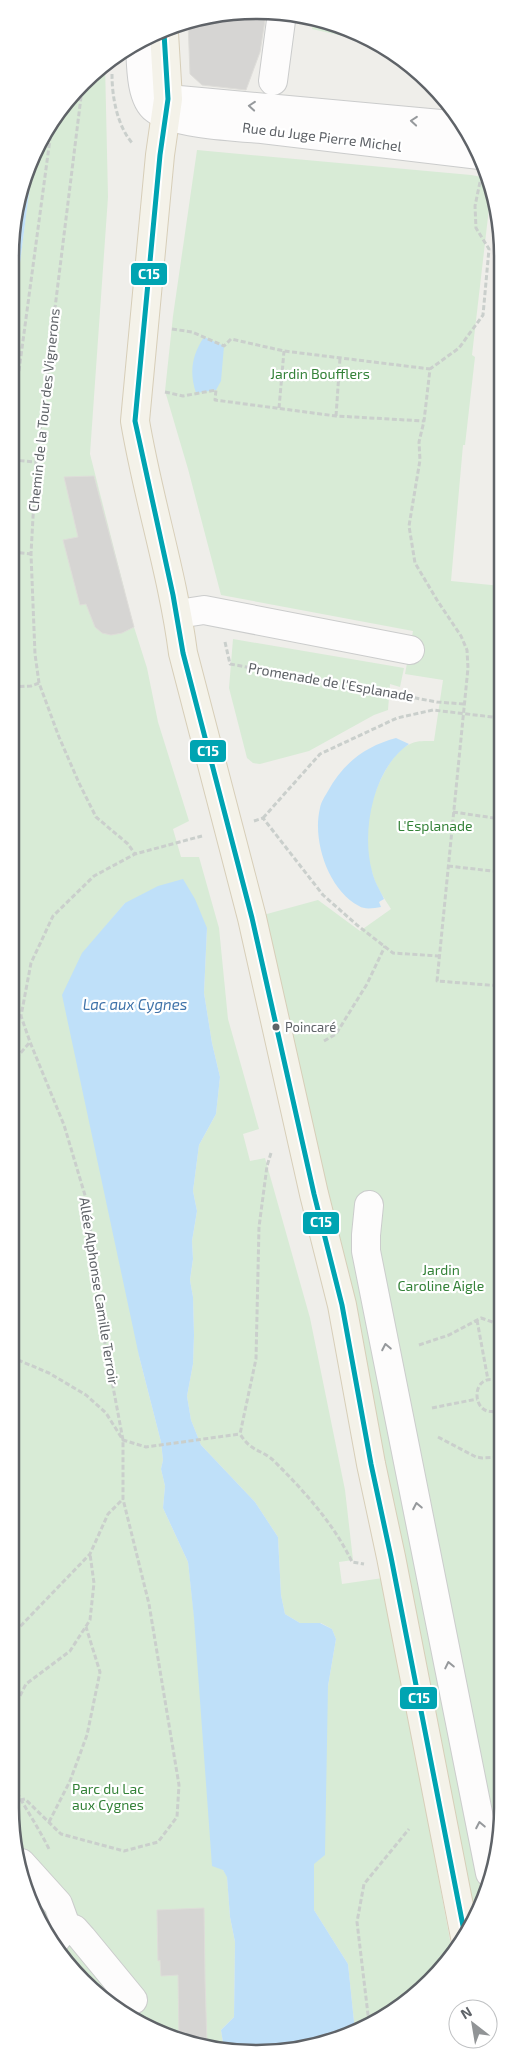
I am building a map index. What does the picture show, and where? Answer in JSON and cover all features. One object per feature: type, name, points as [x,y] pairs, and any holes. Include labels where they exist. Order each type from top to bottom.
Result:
[{"type":"main road","points":[[164,38],[166,107],[135,421],[142,463],[178,614],[184,653],[254,923],[306,1159],[342,1305],[371,1464],[392,1557],[463,1925]]},
{"type":"street","points":[[273,80],[281,20]]},
{"type":"street","points":[[140,50],[143,83],[147,99],[153,108],[166,107]]},
{"type":"street","name":"Rue du Juge Pierre Michel","points":[[166,107],[455,126]]},
{"type":"street","name":"Rue du Juge Pierre Michel","points":[[166,107],[219,124],[477,167]]},
{"type":"street","points":[[178,614],[204,610],[410,650]]},
{"type":"street","points":[[369,1205],[366,1251],[488,1862]]},
{"type":"street","points":[[27,1870],[58,1904],[60,1935],[74,1929],[133,2000]]},
{"type":"path","name":"Chemin de la Tour des Vignerons","points":[[81,96],[36,462],[31,554],[35,654],[39,683],[59,737],[96,817],[128,844],[135,854]]},
{"type":"path","points":[[19,370],[50,140]]},
{"type":"path","points":[[172,329],[192,332],[224,346],[231,339],[284,351],[430,368],[459,348],[482,315],[489,249],[476,228],[475,206],[479,174]]},
{"type":"path","points":[[279,408],[284,351]]},
{"type":"path","points":[[336,416],[340,358]]},
{"type":"path","points":[[430,368],[424,421],[419,442],[420,460],[409,526],[415,563],[437,600],[453,621],[467,650],[468,668],[437,981],[494,985]]},
{"type":"path","points":[[165,392],[183,396],[216,390],[215,400],[336,416],[424,421]]},
{"type":"path","points":[[19,461],[36,462]]},
{"type":"path","points":[[19,553],[31,554]]},
{"type":"path","name":"Promenade de l'Esplanade","points":[[224,640],[230,664],[437,702],[464,704]]},
{"type":"path","points":[[19,687],[31,686],[39,683]]},
{"type":"path","name":"Promenade de l'Esplanade","points":[[263,818],[320,754],[378,726],[397,718],[433,710],[494,717]]},
{"type":"path","points":[[453,812],[494,818]]},
{"type":"path","points":[[229,829],[263,818],[323,895],[357,925],[393,952],[438,956]]},
{"type":"path","name":"Allée Alphonse Camille Terroir","points":[[20,1800],[25,1799],[61,1834],[124,1851],[158,1842],[177,1816],[179,1785],[149,1604],[123,1499],[123,1440],[105,1344],[87,1202],[64,1125],[21,1016],[31,963],[53,916],[94,876],[135,854],[177,842]]},
{"type":"path","points":[[448,866],[494,871]]},
{"type":"path","points":[[324,1041],[336,1034],[367,984],[385,946]]},
{"type":"path","points":[[19,1055],[30,1042]]},
{"type":"path","points":[[271,1153],[267,1166],[259,1227],[256,1359],[240,1434],[247,1446],[273,1460],[314,1504],[342,1540],[352,1562],[361,1565],[366,1564]]},
{"type":"path","points":[[419,1345],[449,1335],[481,1318],[494,1323]]},
{"type":"path","points":[[477,1320],[488,1380]]},
{"type":"path","points":[[19,1360],[49,1373],[86,1395],[106,1413],[123,1440],[146,1448],[240,1434]]},
{"type":"path","points":[[494,1381],[488,1380],[479,1386],[477,1399],[481,1407],[494,1412]]},
{"type":"path","points":[[432,1408],[477,1399]]},
{"type":"path","points":[[438,1437],[476,1457],[494,1457]]},
{"type":"path","points":[[19,1628],[90,1554],[108,1514],[123,1499]]},
{"type":"path","points":[[19,1698],[26,1684],[70,1651],[90,1620],[94,1583],[90,1554]]},
{"type":"path","points":[[49,1822],[70,1781],[87,1735],[100,1672],[86,1627]]},
{"type":"path","points":[[20,1800],[52,1856]]},
{"type":"path","points":[[368,2017],[357,1922],[364,1884],[409,1829]]},
{"type":"green space","points":[[313,26],[346,37],[312,29]]},
{"type":"green space","name":"Parc du Lac aux Cygnes","points":[[105,74],[108,197],[90,454],[125,592],[95,627],[105,633],[114,634],[134,627],[147,668],[158,722],[189,821],[173,829],[181,857],[199,857],[219,928],[228,1019],[259,1129],[243,1134],[250,1161],[265,1158],[310,1318],[345,1490],[353,1560],[339,1562],[342,1584],[383,1578],[451,1944],[425,1976],[401,1996],[389,2005],[354,2024],[348,1964],[314,1910],[314,1864],[328,1686],[336,1639],[332,1629],[321,1623],[300,1623],[285,1614],[281,1595],[278,1537],[255,1502],[201,1445],[191,1420],[187,1396],[193,1364],[194,1335],[193,1297],[190,1280],[193,1259],[192,1241],[197,1211],[193,1191],[199,1145],[216,1114],[220,1077],[204,993],[207,928],[125,903],[105,927],[139,1356],[161,1442],[163,1460],[161,1469],[165,1486],[163,1508],[188,1562],[223,1870],[227,1876],[230,1917],[235,1942],[234,2017],[221,2030],[223,2043],[180,2033],[151,2021],[124,2005],[88,1976],[59,1940],[43,1913],[31,1884],[23,1854],[19,1823],[19,271],[30,182],[43,151],[68,112],[88,88]]},
{"type":"green space","points":[[197,150],[481,177],[489,207],[472,355],[475,357],[465,445],[463,445],[451,581],[494,585],[494,1823],[490,1854],[482,1884],[472,1908],[252,918],[318,900],[360,931],[391,909],[377,887],[370,866],[367,840],[369,813],[376,790],[393,758],[411,743],[434,741],[443,680],[405,674],[413,631],[221,595],[188,469],[165,391],[173,316]]},
{"type":"green space","points":[[233,639],[404,668],[400,687],[390,684],[388,710],[374,715],[309,751],[260,764],[253,763],[247,758],[229,688]]},
{"type":"water","points":[[30,182],[19,271],[21,225]]},
{"type":"water","points":[[204,337],[224,346],[221,381],[216,390],[196,393],[192,371],[194,357]]},
{"type":"water","points":[[396,738],[409,744],[386,768],[373,802],[369,820],[369,855],[372,871],[384,899],[379,902],[381,907],[364,908],[348,899],[331,876],[325,863],[318,835],[320,808],[334,781],[348,764],[365,751]]},
{"type":"water","name":"Lac aux Cygnes","points":[[183,879],[195,899],[207,928],[204,993],[220,1077],[216,1114],[199,1145],[193,1191],[197,1211],[192,1241],[193,1259],[190,1280],[193,1297],[194,1335],[193,1364],[187,1396],[191,1420],[201,1445],[255,1502],[278,1537],[281,1595],[285,1614],[300,1623],[320,1623],[332,1629],[336,1639],[328,1686],[325,1855],[314,1864],[314,1910],[348,1964],[354,2024],[333,2033],[303,2041],[272,2045],[223,2043],[221,2030],[234,2017],[235,1942],[230,1917],[227,1877],[223,1870],[212,1866],[194,1618],[188,1562],[163,1508],[165,1486],[161,1469],[163,1460],[161,1442],[139,1356],[62,995],[82,953],[125,903],[158,886]]},
{"type":"building","points":[[265,19],[260,52],[246,90],[202,85],[190,74],[188,29],[225,21]]},
{"type":"building","points":[[94,476],[134,627],[122,633],[111,635],[102,633],[95,627],[86,604],[80,605],[63,540],[78,537],[64,477]]},
{"type":"building","points":[[204,1908],[207,2040],[179,2033],[178,1975],[161,1976],[160,1960],[158,1961],[157,1910]]},
{"type":"transit line","name":"C15","points":[[164,38],[168,99],[160,155],[135,421],[173,595],[183,653],[252,918],[314,1194],[342,1305],[371,1464],[463,1925]]},
{"type":"place","name":"Poincaré","points":[[276,1027]]},
{"type":"park label","name":"Jardin Boufflers","points":[[320,374]]},
{"type":"park label","name":"L'Esplanade","points":[[435,826]]},
{"type":"park label","name":"Jardin Caroline Aigle","points":[[441,1278]]}]
